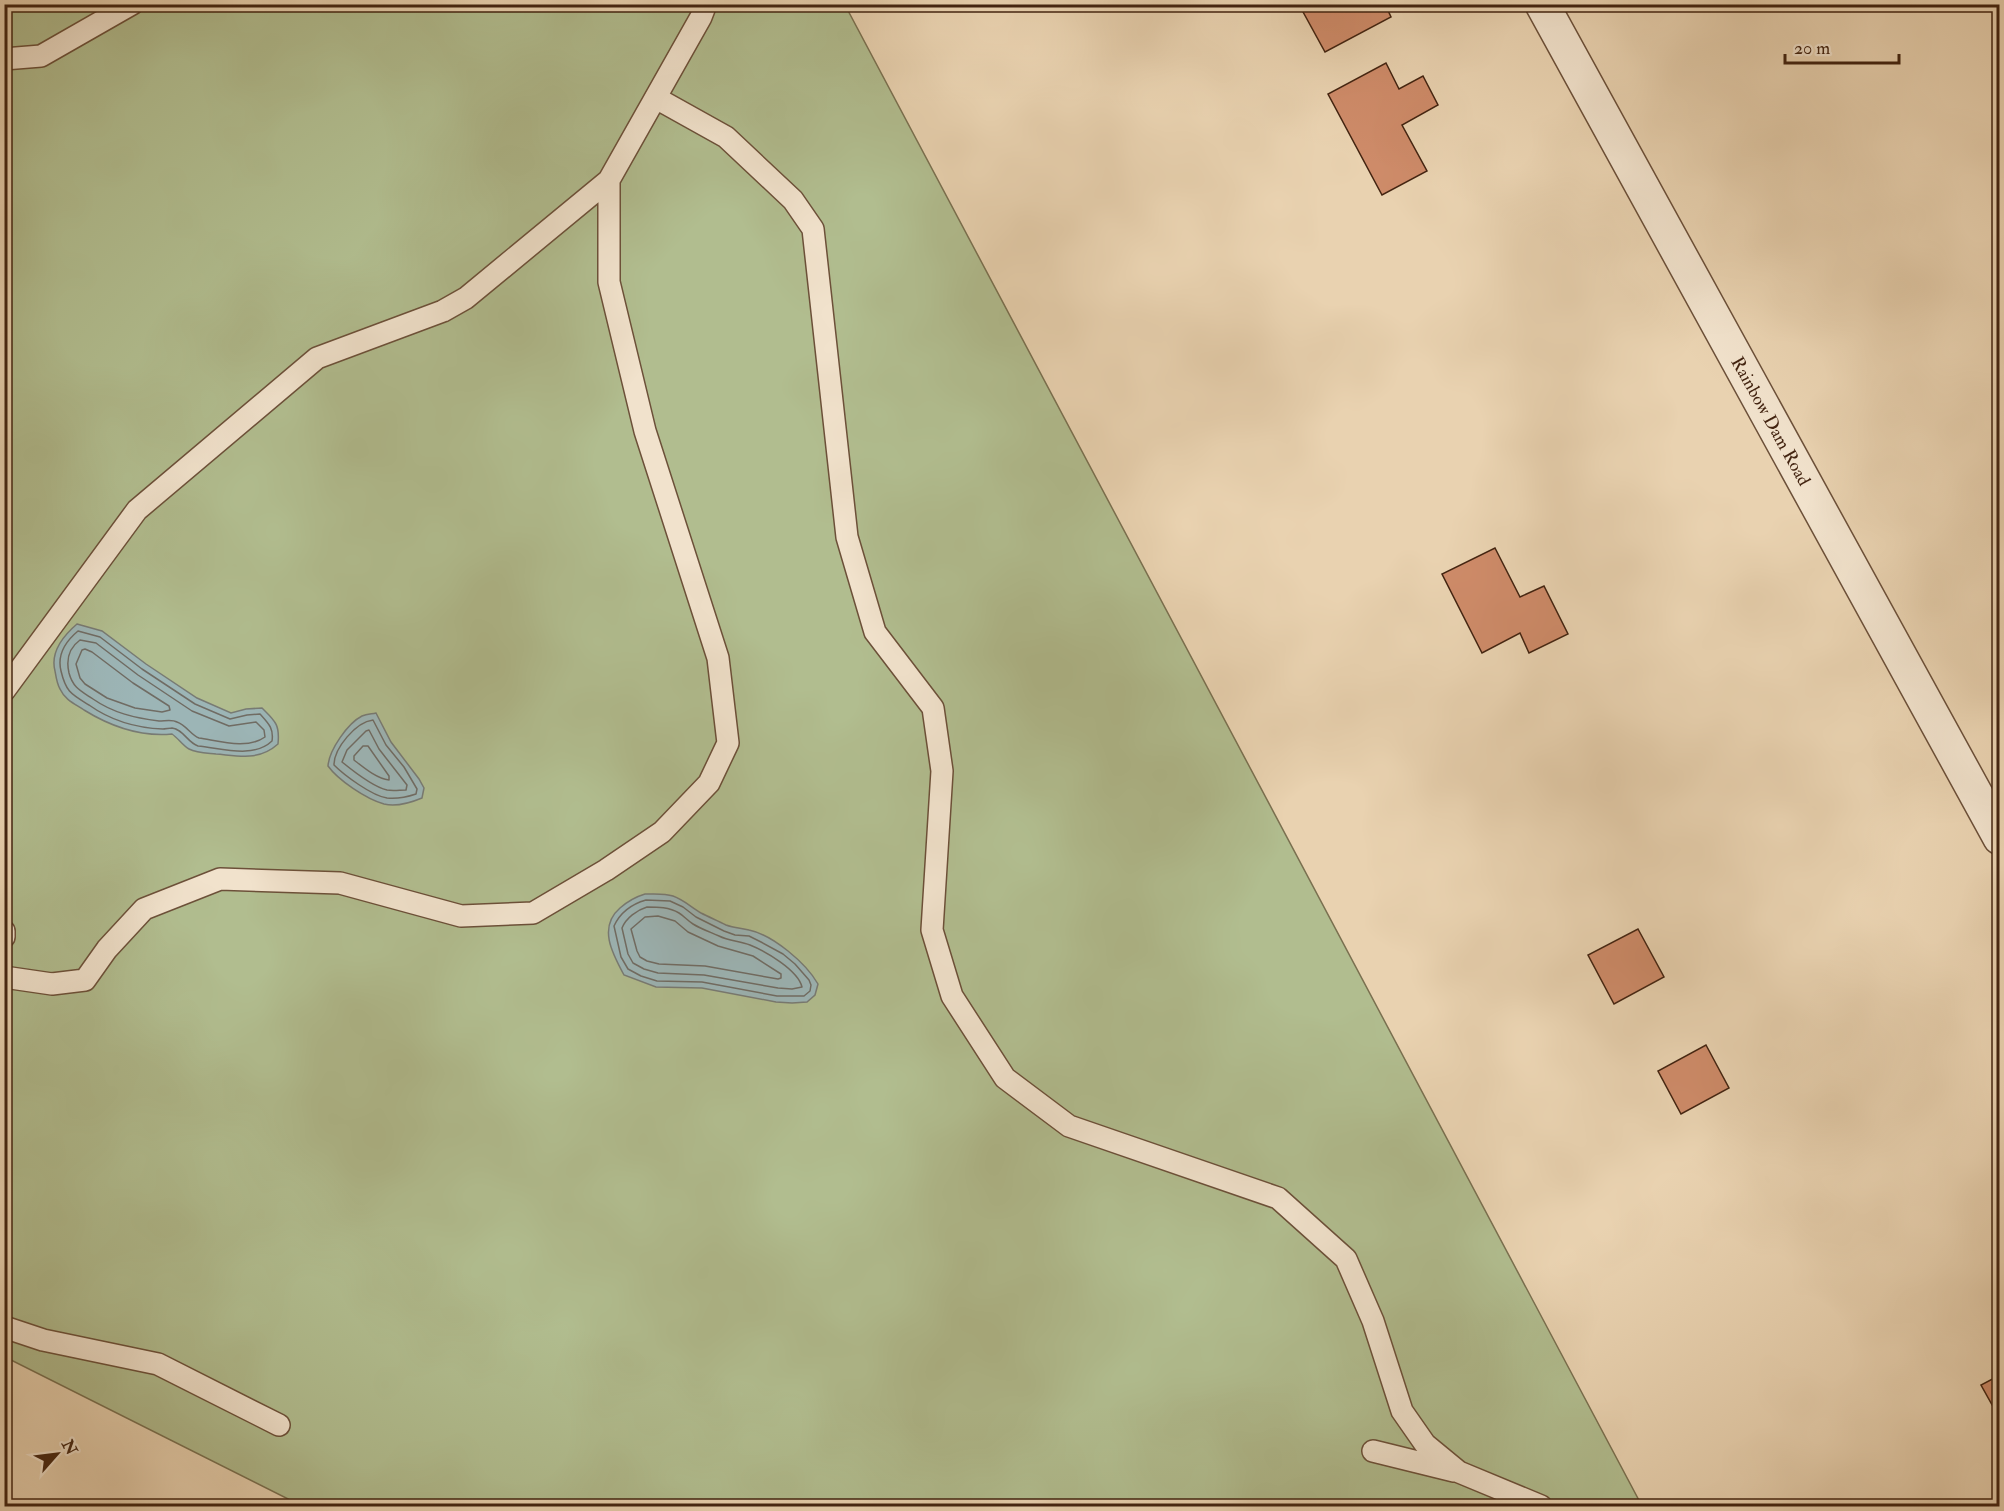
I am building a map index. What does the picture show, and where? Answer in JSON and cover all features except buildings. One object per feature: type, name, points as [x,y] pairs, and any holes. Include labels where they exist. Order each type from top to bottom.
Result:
[{"type":"street","name":"Rainbow Dam Road","points":[[1542,4],[2000,838]]},
{"type":"lane","points":[[4,59],[41,56],[132,4]]},
{"type":"lane","points":[[4,691],[137,510],[317,358],[443,311],[466,297],[609,180],[706,4]]},
{"type":"lane","points":[[656,98],[726,137],[792,200],[813,229],[847,537],[875,632],[933,708],[942,771],[932,930],[952,996],[1005,1078],[1069,1126],[1278,1198],[1346,1259],[1376,1331],[1402,1411],[1425,1444],[1459,1472]]},
{"type":"lane","points":[[4,977],[52,984],[85,980],[107,949],[144,909],[220,879],[340,883],[461,916],[533,913],[606,870],[662,832],[709,783],[728,743],[718,658],[645,431],[609,282],[609,180]]},
{"type":"lane","points":[[4,931],[4,937]]},
{"type":"lane","points":[[4,1328],[43,1340],[158,1364],[279,1425]]},
{"type":"lane","points":[[1373,1451],[1459,1472],[1541,1506]]},
{"type":"green space","points":[[4,5],[845,5],[1642,1506],[302,1506],[5,1357]]},
{"type":"water","points":[[77,624],[102,631],[197,698],[231,713],[262,708],[276,723],[278,744],[264,753],[249,756],[199,752],[187,748],[172,734],[149,734],[126,729],[84,710],[62,693],[57,683],[54,664],[59,645]]},
{"type":"water","points":[[376,713],[391,742],[424,788],[422,798],[403,804],[384,804],[353,788],[328,766],[332,752],[345,731],[362,716]]},
{"type":"water","points":[[645,894],[673,896],[726,925],[749,930],[768,938],[806,967],[818,984],[815,995],[807,1002],[776,1002],[702,988],[656,987],[624,975],[609,940],[610,923],[613,915],[623,906]]}]
